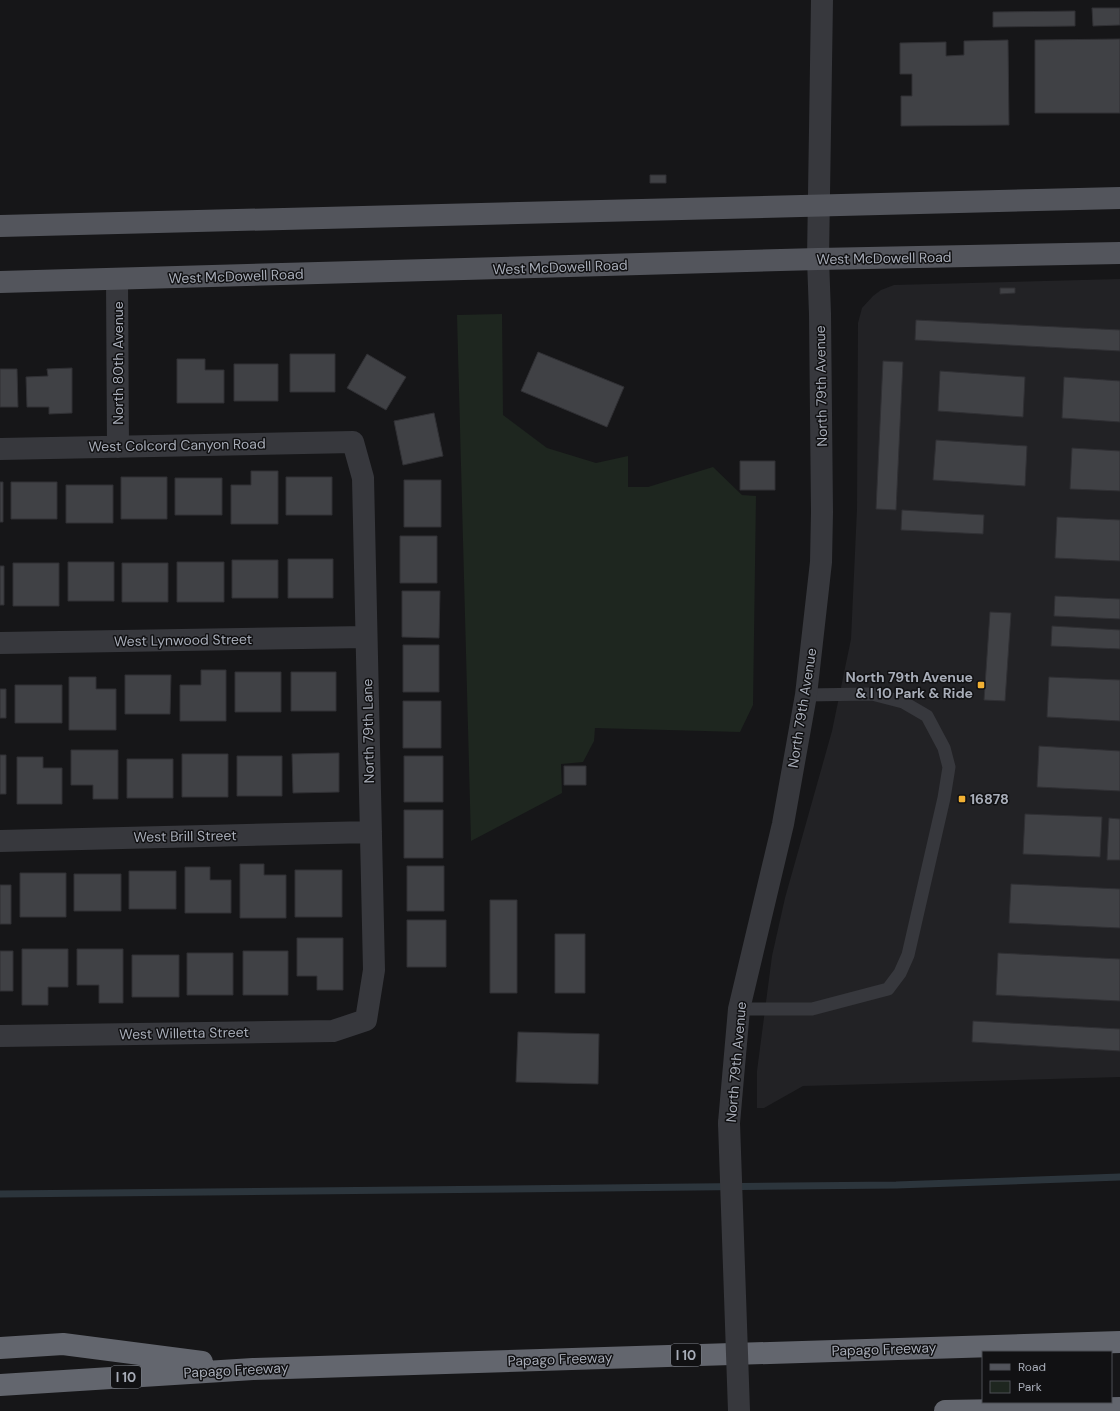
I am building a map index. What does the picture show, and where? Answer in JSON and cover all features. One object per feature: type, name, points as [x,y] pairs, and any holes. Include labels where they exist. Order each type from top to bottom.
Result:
[{"type":"highway","name":"Papago Freeway","points":[[0,1385],[253,1369],[1120,1342]]},
{"type":"highway","points":[[0,1348],[63,1344],[253,1369]]},
{"type":"highway","points":[[945,1411],[1120,1408]]},
{"type":"main road","points":[[0,226],[1120,198]]},
{"type":"main road","name":"West McDowell Road","points":[[0,282],[818,259],[1120,253]]},
{"type":"street","name":"North 79th Avenue","points":[[739,1411],[729,1123],[739,1009],[783,824],[806,695],[821,562],[822,488],[818,259],[822,0]]},
{"type":"street","name":"North 80th Avenue","points":[[117,279],[118,447]]},
{"type":"street","name":"West Colcord Canyon Road","points":[[0,449],[354,442]]},
{"type":"street","name":"North 79th Lane","points":[[354,442],[363,478],[374,970],[366,1020]]},
{"type":"street","name":"West Lynwood Street","points":[[0,643],[366,637]]},
{"type":"street","name":"West Brill Street","points":[[0,841],[371,832]]},
{"type":"street","name":"West Willetta Street","points":[[0,1036],[333,1030],[366,1020]]},
{"type":"lane","points":[[739,1009],[812,1009],[888,989],[900,973],[908,955],[944,798],[949,767],[944,748],[927,716],[903,702],[872,694],[806,695]]},
{"type":"shaded area","name":"North 79th Avenue & I 10 Park & Ride","points":[[1120,279],[1120,1077],[803,1086],[764,1108],[757,1108],[757,1071],[772,956],[785,898],[832,731],[851,639],[857,509],[858,323],[862,308],[881,290],[894,285]]},
{"type":"green space","points":[[502,314],[503,415],[547,448],[596,463],[628,456],[628,487],[648,487],[713,467],[742,495],[756,496],[753,705],[740,732],[595,728],[594,741],[583,762],[561,764],[562,793],[471,841],[457,315]]},
{"type":"building","points":[[1092,8],[1120,8],[1120,25],[1093,26]]},
{"type":"building","points":[[1075,11],[1075,26],[993,27],[993,12]]},
{"type":"building","points":[[1120,39],[1120,113],[1035,113],[1035,40]]},
{"type":"building","points":[[1008,40],[1009,125],[901,126],[901,96],[912,96],[912,74],[900,74],[900,43],[946,42],[946,56],[964,55],[964,41]]},
{"type":"building","points":[[650,175],[666,175],[666,183],[650,183]]},
{"type":"building","points":[[1000,288],[1015,288],[1015,293],[1000,294]]},
{"type":"building","points":[[916,320],[1120,330],[1120,351],[915,340]]},
{"type":"building","points":[[538,352],[624,387],[607,427],[521,391]]},
{"type":"building","points":[[290,354],[335,354],[335,392],[290,392]]},
{"type":"building","points":[[367,354],[406,377],[386,410],[347,388]]},
{"type":"building","points":[[177,359],[205,359],[205,370],[224,370],[224,403],[177,403]]},
{"type":"building","points":[[883,361],[903,362],[896,510],[876,509]]},
{"type":"building","points":[[234,364],[278,364],[278,401],[234,401]]},
{"type":"building","points":[[72,368],[72,413],[49,414],[49,407],[27,407],[26,377],[48,376],[47,369]]},
{"type":"building","points":[[0,369],[17,369],[18,407],[0,407]]},
{"type":"building","points":[[940,371],[1025,377],[1023,417],[938,411]]},
{"type":"building","points":[[1064,377],[1120,381],[1120,422],[1062,418]]},
{"type":"building","points":[[434,413],[443,456],[403,465],[394,421]]},
{"type":"building","points":[[936,440],[1027,446],[1025,486],[933,480]]},
{"type":"building","points":[[1072,448],[1120,451],[1120,491],[1070,489]]},
{"type":"building","points":[[740,461],[775,461],[775,490],[740,490]]},
{"type":"building","points":[[251,471],[278,471],[278,524],[231,524],[231,485],[251,485]]},
{"type":"building","points":[[121,477],[167,477],[167,519],[121,519]]},
{"type":"building","points":[[286,477],[332,477],[332,515],[286,515]]},
{"type":"building","points":[[175,478],[222,478],[222,515],[175,515]]},
{"type":"building","points":[[404,480],[441,480],[441,527],[404,527]]},
{"type":"building","points":[[0,482],[3,482],[3,522],[0,522]]},
{"type":"building","points":[[11,482],[57,482],[57,519],[11,519]]},
{"type":"building","points":[[66,485],[113,485],[113,523],[66,523]]},
{"type":"building","points":[[902,510],[984,515],[983,534],[901,530]]},
{"type":"building","points":[[1057,517],[1120,520],[1120,561],[1055,558]]},
{"type":"building","points":[[400,536],[437,536],[437,583],[400,583]]},
{"type":"building","points":[[288,559],[333,559],[333,598],[288,598]]},
{"type":"building","points":[[232,560],[278,560],[278,598],[232,598]]},
{"type":"building","points":[[68,562],[114,562],[114,601],[68,601]]},
{"type":"building","points":[[177,562],[224,562],[224,602],[177,602]]},
{"type":"building","points":[[13,563],[59,563],[59,606],[13,606]]},
{"type":"building","points":[[122,563],[168,563],[168,602],[122,602]]},
{"type":"building","points":[[0,566],[4,566],[4,605],[0,605]]},
{"type":"building","points":[[402,591],[440,591],[439,638],[402,637]]},
{"type":"building","points":[[1055,596],[1120,599],[1120,619],[1054,616]]},
{"type":"building","points":[[990,612],[1011,613],[1005,701],[984,700]]},
{"type":"building","points":[[1052,626],[1120,630],[1120,649],[1051,646]]},
{"type":"building","points":[[403,645],[439,645],[439,692],[403,692]]},
{"type":"building","points":[[201,670],[226,670],[226,721],[180,721],[180,685],[201,685]]},
{"type":"building","points":[[235,672],[281,672],[281,712],[235,712]]},
{"type":"building","points":[[291,672],[336,672],[336,711],[291,711]]},
{"type":"building","points":[[125,675],[171,675],[170,714],[125,714]]},
{"type":"building","points":[[69,677],[96,677],[96,689],[116,689],[116,730],[69,730]]},
{"type":"building","points":[[1049,677],[1120,680],[1120,721],[1047,717]]},
{"type":"building","points":[[15,685],[62,685],[62,723],[15,723]]},
{"type":"building","points":[[0,689],[6,689],[6,718],[0,718]]},
{"type":"building","points":[[403,701],[441,701],[441,748],[403,748]]},
{"type":"building","points":[[1039,746],[1120,751],[1120,791],[1037,787]]},
{"type":"building","points":[[71,750],[118,750],[118,799],[93,799],[93,785],[71,785]]},
{"type":"building","points":[[339,753],[339,792],[293,793],[292,754]]},
{"type":"building","points":[[182,754],[228,754],[228,797],[182,797]]},
{"type":"building","points":[[0,755],[6,755],[6,794],[0,794]]},
{"type":"building","points":[[237,756],[282,756],[282,796],[237,796]]},
{"type":"building","points":[[404,756],[443,756],[443,802],[404,802]]},
{"type":"building","points":[[17,757],[43,757],[43,768],[62,768],[62,804],[17,804]]},
{"type":"building","points":[[127,759],[173,759],[173,798],[127,798]]},
{"type":"building","points":[[564,766],[586,766],[586,785],[564,785]]},
{"type":"building","points":[[404,810],[443,810],[443,858],[404,858]]},
{"type":"building","points":[[1025,814],[1102,817],[1100,857],[1023,854]]},
{"type":"building","points":[[1109,818],[1120,819],[1120,860],[1107,860]]},
{"type":"building","points":[[240,864],[264,864],[264,875],[286,875],[286,918],[240,918]]},
{"type":"building","points":[[407,866],[444,866],[444,911],[407,911]]},
{"type":"building","points":[[185,867],[210,867],[210,880],[231,880],[231,913],[185,913]]},
{"type":"building","points":[[295,870],[342,870],[342,917],[295,917]]},
{"type":"building","points":[[129,871],[176,871],[176,909],[129,909]]},
{"type":"building","points":[[20,873],[66,873],[66,917],[20,917]]},
{"type":"building","points":[[74,874],[121,874],[121,911],[74,911]]},
{"type":"building","points":[[1011,884],[1120,889],[1120,928],[1009,923]]},
{"type":"building","points":[[0,885],[11,885],[11,924],[0,924]]},
{"type":"building","points":[[490,900],[517,900],[517,993],[490,993]]},
{"type":"building","points":[[407,920],[446,920],[446,967],[407,967]]},
{"type":"building","points":[[555,934],[585,934],[585,993],[555,993]]},
{"type":"building","points":[[297,938],[343,938],[343,990],[317,990],[317,976],[297,976]]},
{"type":"building","points":[[22,949],[68,949],[68,987],[48,987],[48,1005],[22,1005]]},
{"type":"building","points":[[77,949],[123,949],[123,1003],[99,1003],[99,985],[77,985]]},
{"type":"building","points":[[0,951],[13,951],[13,991],[0,991]]},
{"type":"building","points":[[243,951],[288,951],[288,995],[243,995]]},
{"type":"building","points":[[187,953],[233,953],[233,995],[187,995]]},
{"type":"building","points":[[998,953],[1120,959],[1120,1001],[996,995]]},
{"type":"building","points":[[132,955],[179,955],[179,997],[132,997]]},
{"type":"building","points":[[973,1021],[1120,1029],[1120,1051],[972,1042]]},
{"type":"building","points":[[518,1032],[599,1034],[598,1084],[516,1082]]},
{"type":"waterway","points":[[0,1194],[896,1185],[1120,1177]]},
{"type":"place","name":"North 79th Avenue & I 10 Park & Ride","points":[[981,685]]},
{"type":"place","name":"16878","points":[[962,799]]}]
